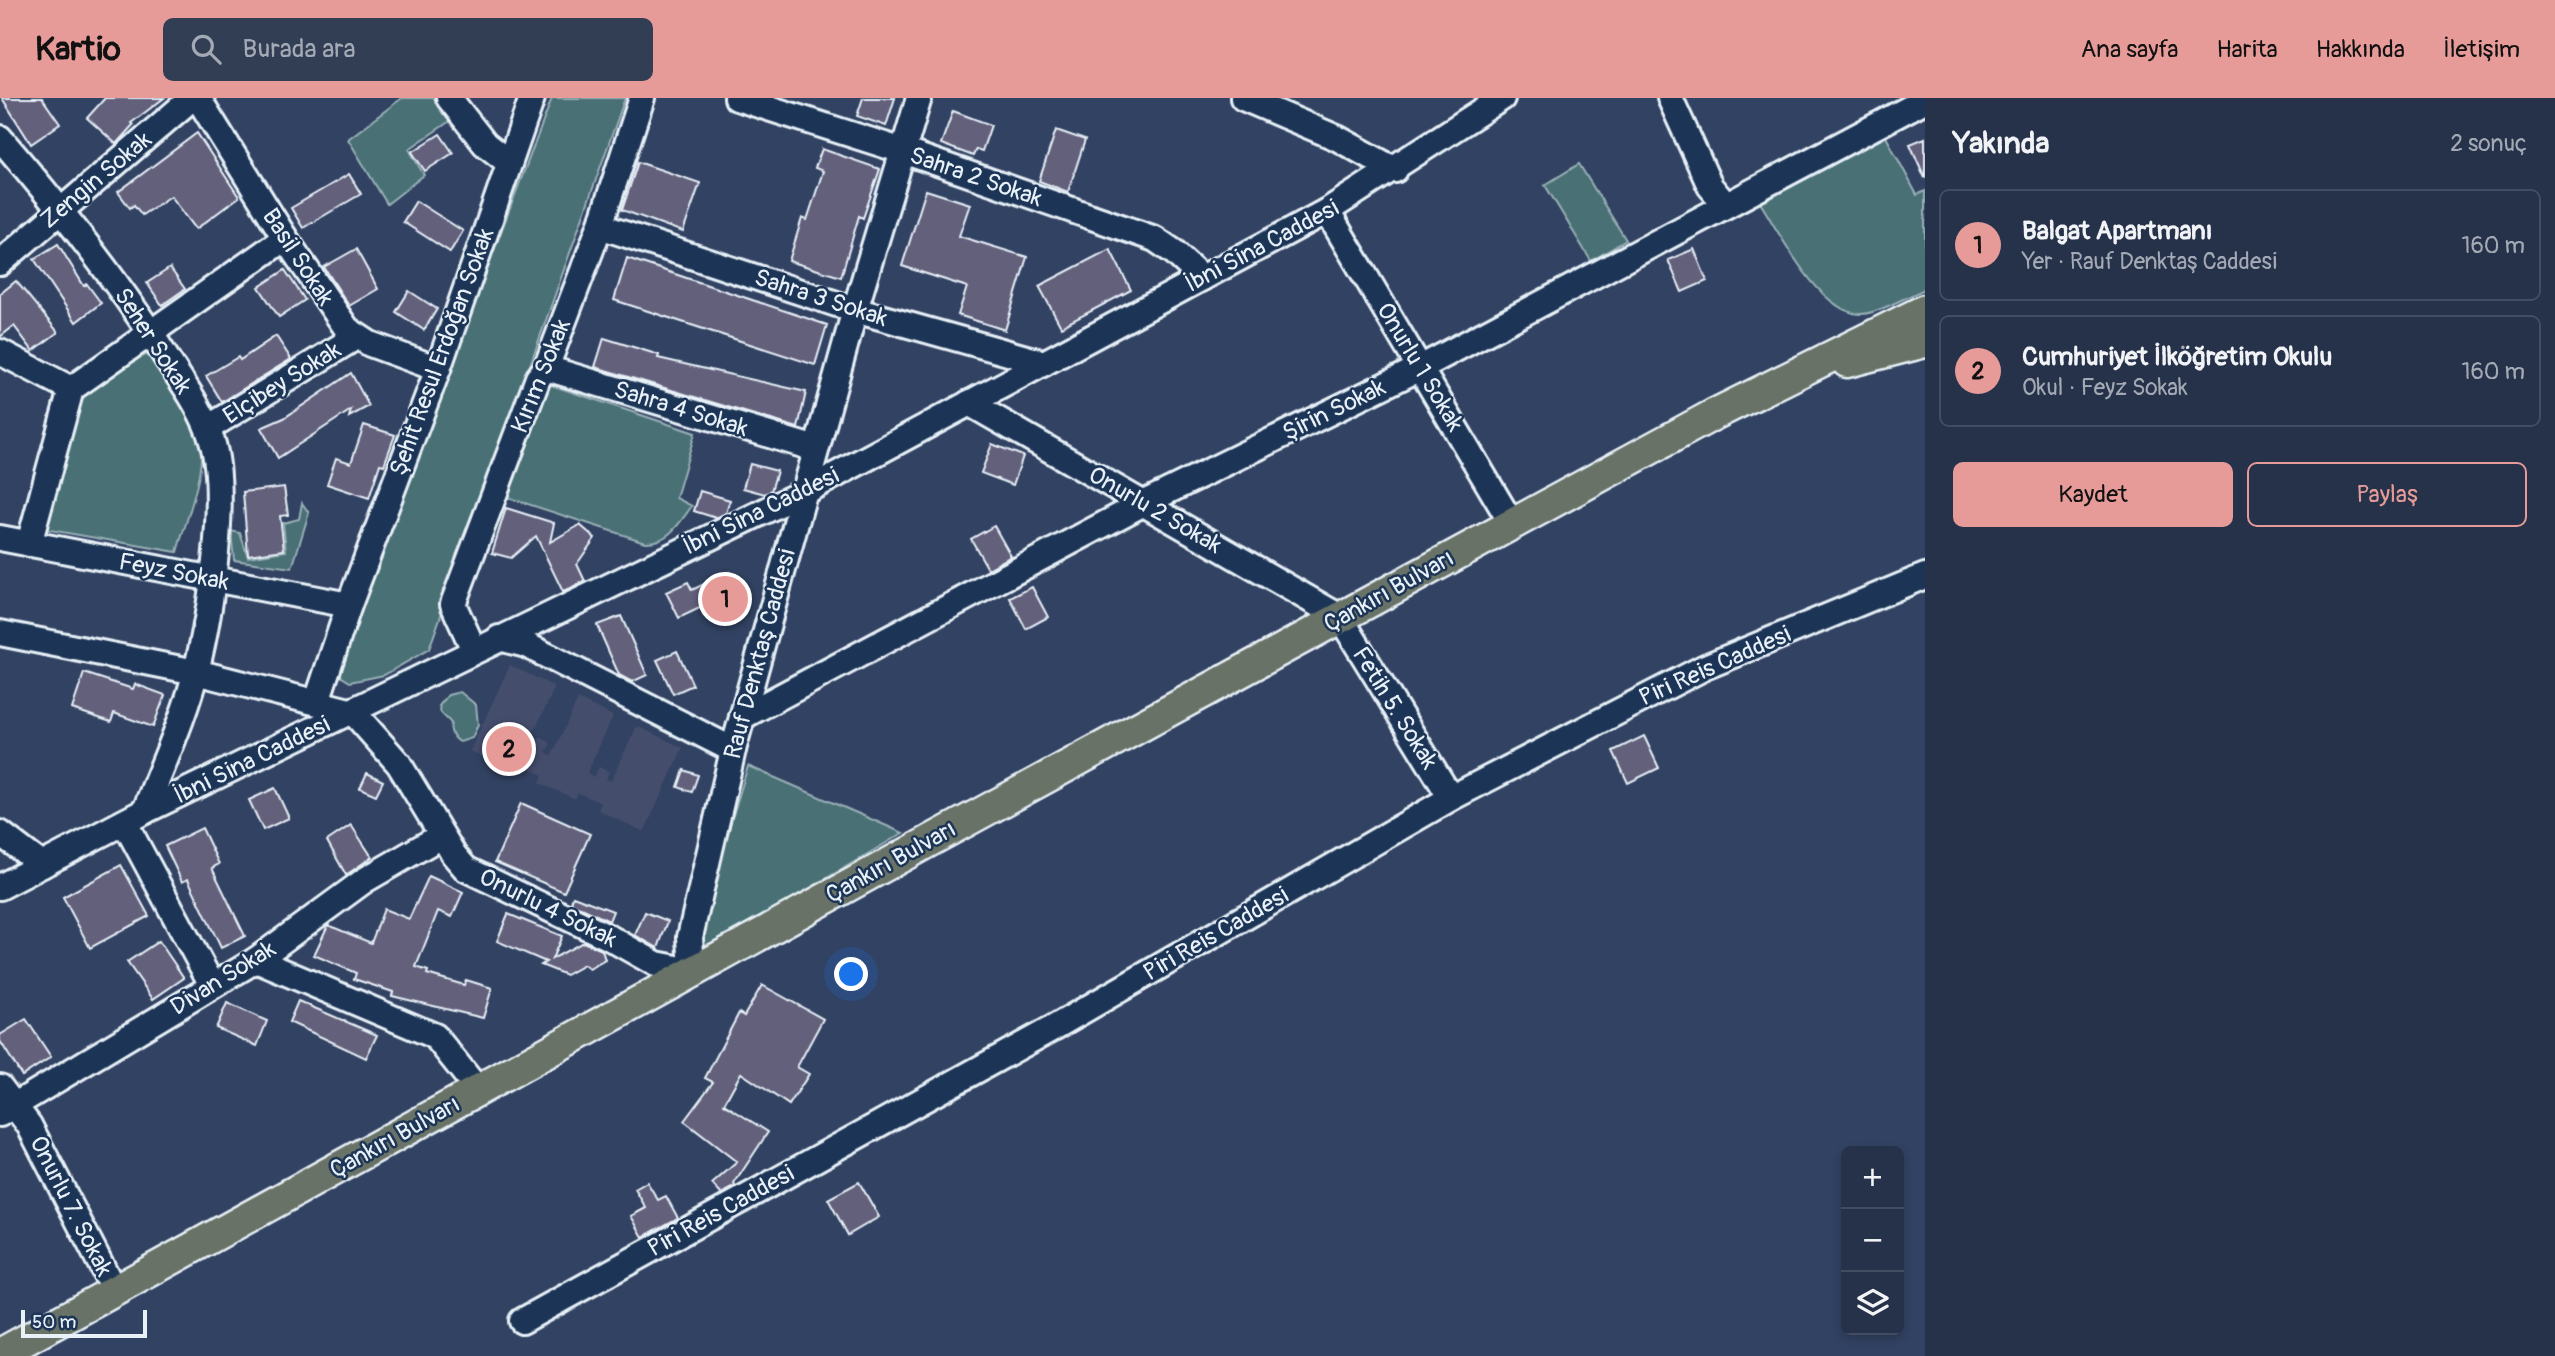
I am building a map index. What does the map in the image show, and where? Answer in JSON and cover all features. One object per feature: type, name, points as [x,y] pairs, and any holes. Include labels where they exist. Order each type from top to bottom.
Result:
[{"type":"main road","name":"Çankırı Bulvarı","points":[[0,1354],[692,971],[1340,617],[1786,378],[1925,310]]},
{"type":"main road","name":"Çankırı Bulvarı","points":[[1786,378],[1925,342]]},
{"type":"street","name":"Zengin Sokak","points":[[0,263],[60,209],[195,98]]},
{"type":"street","name":"Basil Sokak","points":[[195,98],[342,323],[356,337],[438,369]]},
{"type":"street","points":[[449,98],[485,144],[508,162]]},
{"type":"street","name":"Şehit Resul Erdoğan Sokak","points":[[317,701],[349,605],[438,369],[532,98]]},
{"type":"street","name":"Kırım Sokak","points":[[474,650],[453,604],[538,378],[546,369],[600,226],[642,98]]},
{"type":"street","name":"Sahra 2 Sokak","points":[[737,98],[903,151],[1155,239],[1174,252],[1202,278]]},
{"type":"street","name":"Rauf Denktaş Caddesi","points":[[692,971],[690,937],[733,750],[855,310],[919,98]]},
{"type":"street","points":[[1243,98],[1287,106],[1395,170]]},
{"type":"street","name":"İbni Sina Caddesi","points":[[0,887],[135,817],[353,712],[474,650],[804,492],[1327,211],[1395,170],[1502,98]]},
{"type":"street","points":[[1670,98],[1710,186],[1725,204]]},
{"type":"street","name":"Şirin Sokak","points":[[742,717],[1144,503],[1420,368],[1914,102]]},
{"type":"street","name":"Seher Sokak","points":[[0,138],[60,209],[150,332],[208,428],[216,458],[219,494],[212,579],[196,672],[135,817]]},
{"type":"street","name":"Onurlu 1 Sokak","points":[[1327,211],[1512,524]]},
{"type":"street","name":"Sahra 3 Sokak","points":[[600,226],[855,310],[1044,363]]},
{"type":"street","points":[[29,544],[71,389],[285,238]]},
{"type":"street","name":"Elçibey Sokak","points":[[208,428],[356,337]]},
{"type":"street","points":[[0,352],[71,389]]},
{"type":"street","name":"Sahra 4 Sokak","points":[[546,369],[816,449]]},
{"type":"street","name":"Onurlu 2 Sokak","points":[[969,403],[1340,617]]},
{"type":"street","name":"Feyz Sokak","points":[[0,538],[349,605]]},
{"type":"street","name":"Piri Reis Caddesi","points":[[522,1321],[1055,1027],[1451,797],[1705,667],[1925,576]]},
{"type":"street","name":"Fetih 5. Sokak","points":[[1340,617],[1451,797]]},
{"type":"street","points":[[0,633],[196,672],[353,712]]},
{"type":"street","points":[[499,638],[526,645],[733,750]]},
{"type":"street","name":"Onurlu 4 Sokak","points":[[353,712],[399,764],[460,863],[475,874],[610,938],[656,964],[692,971]]},
{"type":"street","points":[[135,817],[212,985]]},
{"type":"street","points":[[0,833],[42,865]]},
{"type":"street","name":"Divan Sokak","points":[[5,1102],[256,960],[365,880],[441,836]]},
{"type":"street","points":[[256,960],[435,1036],[478,1090]]},
{"type":"street","name":"Onurlu 7. Sokak","points":[[5,1102],[29,1125],[115,1292]]},
{"type":"shaded area","points":[[510,665],[555,687],[528,744],[535,747],[540,737],[551,743],[546,752],[552,755],[578,699],[613,716],[587,773],[594,777],[599,767],[609,772],[606,779],[611,781],[637,726],[683,748],[644,832],[598,810],[601,803],[578,793],[575,799],[540,783],[543,775],[518,763],[514,771],[470,751]]},
{"type":"green space","points":[[402,98],[434,98],[450,121],[409,149],[424,175],[387,204],[348,139]]},
{"type":"green space","points":[[552,98],[625,98],[429,649],[384,675],[350,682],[342,677],[337,663]]},
{"type":"green space","points":[[1883,131],[1917,195],[1925,191],[1925,289],[1883,308],[1860,314],[1845,310],[1815,286],[1759,201]]},
{"type":"green space","points":[[1579,164],[1626,240],[1591,261],[1545,185]]},
{"type":"green space","points":[[147,355],[153,358],[183,403],[198,431],[201,444],[199,474],[177,552],[44,529],[78,398],[137,357]]},
{"type":"green space","points":[[548,384],[695,433],[676,498],[692,506],[667,536],[645,542],[503,496]]},
{"type":"green space","points":[[302,503],[309,513],[292,568],[234,560],[231,531],[240,533],[248,557],[286,551],[283,523],[299,519]]},
{"type":"green space","points":[[460,692],[476,705],[478,725],[472,738],[460,742],[452,734],[451,723],[441,713],[439,706],[448,695]]},
{"type":"green space","points":[[748,766],[903,833],[722,940],[704,944],[696,936]]},
{"type":"building","points":[[2,98],[42,98],[60,124],[31,144]]},
{"type":"building","points":[[105,98],[164,98],[131,123],[133,125],[116,144],[87,118]]},
{"type":"building","points":[[863,98],[895,98],[886,126],[857,116]]},
{"type":"building","points":[[953,111],[991,125],[982,151],[976,149],[973,156],[941,144]]},
{"type":"building","points":[[1056,130],[1085,140],[1068,192],[1039,181]]},
{"type":"building","points":[[197,133],[239,197],[196,229],[171,196],[142,215],[134,205],[130,208],[118,192]]},
{"type":"building","points":[[440,134],[453,153],[425,171],[412,152]]},
{"type":"building","points":[[1925,138],[1925,178],[1910,144]]},
{"type":"building","points":[[822,149],[880,169],[863,218],[859,216],[841,277],[789,261],[802,218],[807,220],[823,171],[815,168]]},
{"type":"building","points":[[638,162],[700,183],[683,232],[622,210]]},
{"type":"building","points":[[349,174],[361,194],[303,228],[291,208]]},
{"type":"building","points":[[926,190],[970,204],[959,236],[1027,257],[1005,330],[958,315],[967,287],[902,266]]},
{"type":"building","points":[[416,201],[463,231],[450,252],[403,222]]},
{"type":"building","points":[[58,244],[84,286],[87,284],[101,303],[76,322],[34,259]]},
{"type":"building","points":[[356,249],[378,289],[349,306],[324,267]]},
{"type":"building","points":[[1110,249],[1131,290],[1061,327],[1039,286]]},
{"type":"building","points":[[1694,249],[1707,281],[1682,292],[1668,260]]},
{"type":"building","points":[[627,258],[827,325],[815,365],[614,300]]},
{"type":"building","points":[[170,268],[185,289],[162,305],[147,283]]},
{"type":"building","points":[[285,270],[305,300],[279,317],[259,287]]},
{"type":"building","points":[[16,281],[58,332],[33,351],[14,326],[0,337],[0,294]]},
{"type":"building","points":[[409,291],[437,309],[424,330],[396,312]]},
{"type":"building","points":[[276,336],[291,359],[222,402],[206,376],[238,357],[240,360]]},
{"type":"building","points":[[604,338],[659,355],[658,358],[806,392],[798,428],[595,367]]},
{"type":"building","points":[[351,373],[369,406],[349,417],[351,410],[278,458],[261,428],[284,418]]},
{"type":"building","points":[[364,425],[395,435],[384,465],[380,464],[369,498],[327,484],[336,458],[351,463]]},
{"type":"building","points":[[992,444],[1023,456],[1013,485],[981,473]]},
{"type":"building","points":[[750,464],[777,471],[771,491],[765,494],[743,488]]},
{"type":"building","points":[[284,487],[288,515],[280,516],[284,550],[248,555],[243,492]]},
{"type":"building","points":[[700,491],[730,500],[726,513],[716,518],[694,511]]},
{"type":"building","points":[[506,508],[554,523],[550,542],[580,525],[595,538],[577,564],[585,581],[563,592],[536,536],[511,558],[492,553]]},
{"type":"building","points":[[994,526],[1011,556],[988,569],[971,539]]},
{"type":"building","points":[[729,572],[745,613],[723,624],[712,602],[679,618],[666,592],[688,582],[692,590]]},
{"type":"building","points":[[1032,587],[1048,617],[1026,629],[1010,598]]},
{"type":"building","points":[[621,616],[647,675],[632,682],[619,675],[597,625]]},
{"type":"building","points":[[677,651],[693,685],[673,694],[657,660]]},
{"type":"building","points":[[84,673],[133,689],[135,684],[165,695],[153,727],[114,713],[111,722],[72,709]]},
{"type":"building","points":[[1644,736],[1659,768],[1628,783],[1613,751]]},
{"type":"building","points":[[684,770],[698,775],[692,792],[678,787]]},
{"type":"building","points":[[367,773],[383,781],[376,795],[360,788]]},
{"type":"building","points":[[275,788],[289,818],[263,830],[249,800]]},
{"type":"building","points":[[521,803],[590,834],[564,892],[495,862]]},
{"type":"building","points":[[351,825],[372,857],[346,875],[327,841]]},
{"type":"building","points":[[202,828],[219,864],[212,868],[245,936],[221,948],[188,879],[182,882],[165,846]]},
{"type":"building","points":[[121,865],[149,916],[90,948],[63,897]]},
{"type":"building","points":[[429,876],[463,892],[452,917],[438,911],[416,967],[428,971],[427,974],[464,985],[466,980],[492,988],[483,1018],[392,996],[393,992],[354,979],[356,973],[314,955],[328,925],[371,943],[384,909],[409,919]]},
{"type":"building","points":[[573,896],[613,911],[609,921],[571,903]]},
{"type":"building","points":[[645,912],[668,921],[658,948],[635,935]]},
{"type":"building","points":[[508,914],[562,936],[552,959],[583,942],[602,950],[605,960],[589,969],[584,965],[566,975],[541,965],[546,962],[497,941]]},
{"type":"building","points":[[159,941],[184,978],[153,999],[127,962]]},
{"type":"building","points":[[762,985],[823,1019],[797,1067],[809,1074],[789,1105],[741,1073],[724,1104],[768,1132],[735,1186],[721,1194],[712,1184],[737,1162],[684,1121],[713,1082],[705,1078],[739,1013],[744,1016]]},
{"type":"building","points":[[298,1001],[377,1035],[366,1058],[289,1022]]},
{"type":"building","points":[[227,1003],[267,1021],[257,1046],[216,1028]]},
{"type":"building","points":[[26,1019],[51,1057],[22,1076],[0,1041],[0,1035]]},
{"type":"building","points":[[647,1182],[658,1200],[666,1196],[678,1218],[643,1237],[631,1216],[646,1208],[635,1189]]},
{"type":"building","points":[[859,1182],[879,1217],[848,1235],[828,1199]]},
{"type":"place","name":"Balgat Apartmanı","points":[[725,599]]},
{"type":"place","name":"Cumhuriyet İlköğretim Okulu","points":[[509,749]]}]
